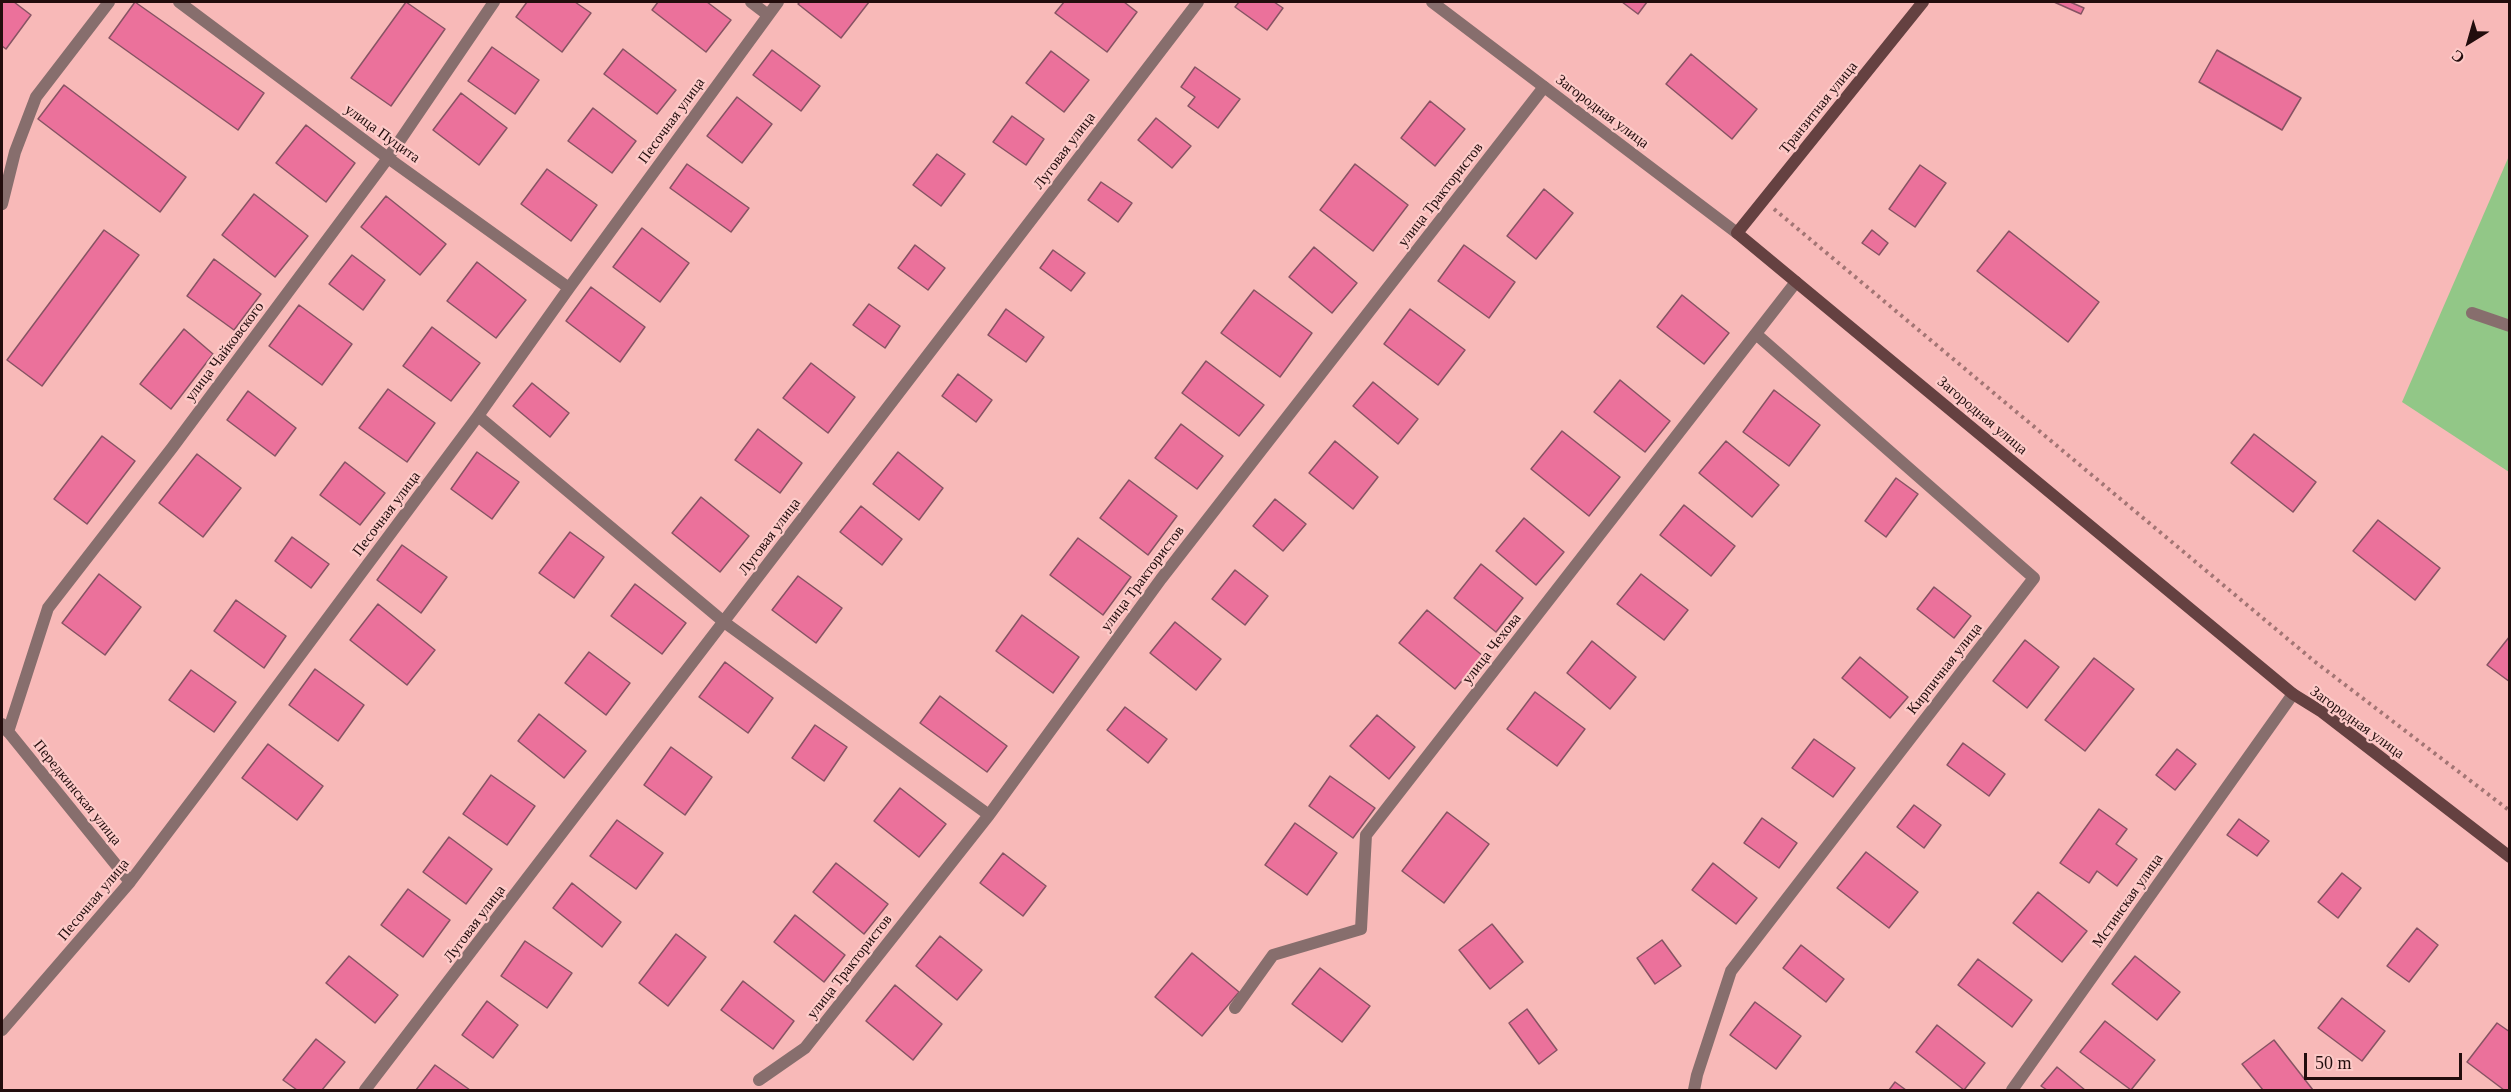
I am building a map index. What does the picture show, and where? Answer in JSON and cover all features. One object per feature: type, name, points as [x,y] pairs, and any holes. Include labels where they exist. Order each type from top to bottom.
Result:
[{"type":"main road","name":"Транзитная улица","points":[[1737,233],[1923,2]]},
{"type":"main road","name":"Загородная улица","points":[[1737,233],[2293,694],[2322,712],[2510,856]]},
{"type":"street","points":[[2,204],[15,152],[36,97],[109,2]]},
{"type":"street","name":"улица Пуцита","points":[[178,2],[388,158],[569,288]]},
{"type":"street","name":"улица Чайковского","points":[[5,728],[48,608],[172,448],[388,158],[494,2]]},
{"type":"street","points":[[750,2],[768,15]]},
{"type":"street","name":"Песочная улица","points":[[2,1030],[130,882],[478,416],[778,2]]},
{"type":"street","name":"Луговая улица","points":[[364,1090],[1197,2]]},
{"type":"street","name":"Загородная улица","points":[[1432,2],[1737,233]]},
{"type":"street","name":"улица Трактористов","points":[[759,1080],[805,1048],[989,815],[1161,579],[1544,87]]},
{"type":"street","name":"улица Чехова","points":[[1235,1008],[1273,955],[1361,929],[1366,835],[1796,282]]},
{"type":"street","points":[[2472,313],[2510,326]]},
{"type":"street","name":"Кирпичная улица","points":[[1695,1090],[1696,1075],[1731,971],[2034,578],[1756,334]]},
{"type":"street","points":[[478,416],[724,622],[989,815]]},
{"type":"street","name":"Мстинская улица","points":[[2012,1090],[2293,694]]},
{"type":"street","name":"Передкинская улица","points":[[5,728],[130,882]]},
{"type":"path","points":[[1764,200],[2314,661],[2510,811]]},
{"type":"green space","points":[[2509,156],[2509,472],[2402,402]]},
{"type":"building","points":[[2,2],[14,2],[31,15],[6,49],[2,46]]},
{"type":"building","points":[[135,2],[264,93],[238,130],[109,38]]},
{"type":"building","points":[[406,2],[445,29],[391,106],[351,78]]},
{"type":"building","points":[[527,2],[575,2],[591,13],[562,52],[516,17]]},
{"type":"building","points":[[658,2],[707,2],[731,20],[706,52],[652,10]]},
{"type":"building","points":[[800,2],[869,2],[841,38],[798,4]]},
{"type":"building","points":[[1064,2],[1124,2],[1137,12],[1107,52],[1055,13]]},
{"type":"building","points":[[1239,2],[1274,2],[1283,8],[1267,30],[1235,7]]},
{"type":"building","points":[[1622,2],[1647,2],[1638,14]]},
{"type":"building","points":[[2054,2],[2070,2],[2084,8],[2081,14]]},
{"type":"building","points":[[492,47],[539,80],[515,114],[468,81]]},
{"type":"building","points":[[623,49],[676,90],[657,114],[604,74]]},
{"type":"building","points":[[772,50],[820,86],[801,111],[753,75]]},
{"type":"building","points":[[2217,50],[2301,98],[2282,130],[2199,82]]},
{"type":"building","points":[[1051,51],[1089,80],[1064,112],[1026,83]]},
{"type":"building","points":[[1691,54],[1757,109],[1732,139],[1666,84]]},
{"type":"building","points":[[1195,67],[1240,99],[1218,128],[1188,106],[1195,97],[1181,87]]},
{"type":"building","points":[[64,85],[186,177],[160,212],[38,119]]},
{"type":"building","points":[[461,93],[507,128],[479,165],[433,130]]},
{"type":"building","points":[[737,97],[772,124],[742,163],[707,136]]},
{"type":"building","points":[[1430,101],[1465,129],[1435,166],[1401,138]]},
{"type":"building","points":[[593,108],[636,141],[612,173],[568,141]]},
{"type":"building","points":[[1012,116],[1044,139],[1026,165],[993,142]]},
{"type":"building","points":[[1156,118],[1191,146],[1172,168],[1138,140]]},
{"type":"building","points":[[306,125],[355,163],[326,202],[276,163]]},
{"type":"building","points":[[937,154],[965,174],[941,206],[913,185]]},
{"type":"building","points":[[687,164],[749,208],[731,232],[670,188]]},
{"type":"building","points":[[1355,164],[1408,205],[1373,251],[1320,210]]},
{"type":"building","points":[[1920,165],[1946,183],[1915,227],[1889,209]]},
{"type":"building","points":[[547,169],[597,205],[571,241],[521,204]]},
{"type":"building","points":[[1101,182],[1132,203],[1118,222],[1088,200]]},
{"type":"building","points":[[1544,189],[1573,213],[1536,259],[1507,236]]},
{"type":"building","points":[[254,194],[308,236],[275,277],[222,235]]},
{"type":"building","points":[[386,196],[446,244],[420,275],[361,227]]},
{"type":"building","points":[[642,228],[689,263],[660,302],[613,267]]},
{"type":"building","points":[[104,230],[139,255],[42,386],[7,360]]},
{"type":"building","points":[[1872,230],[1888,243],[1879,255],[1862,243]]},
{"type":"building","points":[[2009,231],[2099,302],[2068,342],[1977,271]]},
{"type":"building","points":[[915,245],[945,268],[928,290],[898,268]]},
{"type":"building","points":[[1464,245],[1515,282],[1489,318],[1438,281]]},
{"type":"building","points":[[1314,247],[1357,283],[1332,313],[1289,277]]},
{"type":"building","points":[[1053,250],[1085,273],[1071,291],[1040,268]]},
{"type":"building","points":[[352,255],[385,280],[363,310],[329,284]]},
{"type":"building","points":[[214,259],[261,294],[234,330],[187,296]]},
{"type":"building","points":[[477,262],[526,300],[496,338],[447,301]]},
{"type":"building","points":[[591,287],[645,327],[620,362],[566,321]]},
{"type":"building","points":[[1254,290],[1312,333],[1280,377],[1221,333]]},
{"type":"building","points":[[1682,295],[1729,333],[1704,364],[1657,327]]},
{"type":"building","points":[[869,304],[900,326],[885,348],[853,325]]},
{"type":"building","points":[[299,305],[352,344],[322,385],[269,346]]},
{"type":"building","points":[[1006,309],[1044,337],[1026,362],[988,335]]},
{"type":"building","points":[[1410,309],[1465,350],[1438,385],[1384,344]]},
{"type":"building","points":[[432,327],[480,363],[451,401],[403,366]]},
{"type":"building","points":[[184,329],[213,354],[171,409],[140,384]]},
{"type":"building","points":[[1206,361],[1264,405],[1239,436],[1182,393]]},
{"type":"building","points":[[811,363],[855,397],[828,433],[783,398]]},
{"type":"building","points":[[958,374],[992,400],[976,422],[942,396]]},
{"type":"building","points":[[1620,380],[1670,421],[1645,452],[1594,412]]},
{"type":"building","points":[[1373,382],[1418,419],[1398,444],[1353,406]]},
{"type":"building","points":[[532,383],[569,413],[550,437],[513,406]]},
{"type":"building","points":[[388,389],[435,423],[407,462],[359,428]]},
{"type":"building","points":[[1774,390],[1820,425],[1789,466],[1743,432]]},
{"type":"building","points":[[248,391],[296,428],[275,456],[227,420]]},
{"type":"building","points":[[1181,424],[1223,456],[1197,489],[1155,458]]},
{"type":"building","points":[[758,429],[802,463],[780,493],[735,460]]},
{"type":"building","points":[[1562,431],[1620,477],[1589,516],[1531,469]]},
{"type":"building","points":[[2254,434],[2316,482],[2293,512],[2231,463]]},
{"type":"building","points":[[102,436],[135,461],[87,524],[54,499]]},
{"type":"building","points":[[1335,441],[1378,477],[1353,509],[1309,473]]},
{"type":"building","points":[[1726,441],[1779,485],[1752,517],[1699,473]]},
{"type":"building","points":[[477,452],[519,482],[492,519],[451,489]]},
{"type":"building","points":[[898,452],[943,488],[919,520],[873,484]]},
{"type":"building","points":[[197,454],[241,488],[203,537],[159,503]]},
{"type":"building","points":[[345,462],[385,493],[360,525],[320,495]]},
{"type":"building","points":[[1896,478],[1918,494],[1886,537],[1865,521]]},
{"type":"building","points":[[1129,480],[1177,516],[1148,555],[1100,518]]},
{"type":"building","points":[[701,497],[749,536],[720,572],[672,533]]},
{"type":"building","points":[[1275,499],[1306,524],[1283,551],[1253,526]]},
{"type":"building","points":[[1684,505],[1735,546],[1711,576],[1660,535]]},
{"type":"building","points":[[861,506],[902,539],[882,565],[840,532]]},
{"type":"building","points":[[1524,518],[1564,552],[1536,585],[1496,551]]},
{"type":"building","points":[[2378,520],[2440,568],[2415,600],[2353,551]]},
{"type":"building","points":[[570,532],[604,557],[574,598],[539,573]]},
{"type":"building","points":[[292,537],[329,564],[311,588],[275,561]]},
{"type":"building","points":[[1078,538],[1131,577],[1103,615],[1050,575]]},
{"type":"building","points":[[402,545],[447,577],[421,613],[377,580]]},
{"type":"building","points":[[1481,564],[1523,598],[1496,632],[1454,598]]},
{"type":"building","points":[[1235,570],[1268,596],[1245,625],[1212,599]]},
{"type":"building","points":[[99,574],[141,607],[105,655],[62,623]]},
{"type":"building","points":[[1641,574],[1688,610],[1664,640],[1617,604]]},
{"type":"building","points":[[798,576],[842,608],[816,643],[772,610]]},
{"type":"building","points":[[635,584],[686,623],[662,654],[611,616]]},
{"type":"building","points":[[1934,587],[1971,616],[1954,638],[1917,609]]},
{"type":"building","points":[[236,600],[286,636],[264,668],[214,631]]},
{"type":"building","points":[[378,604],[435,650],[407,685],[350,640]]},
{"type":"building","points":[[1427,610],[1483,656],[1455,689],[1399,643]]},
{"type":"building","points":[[1022,615],[1079,657],[1053,693],[996,651]]},
{"type":"building","points":[[1175,622],[1221,659],[1196,690],[1150,653]]},
{"type":"building","points":[[2510,636],[2510,682],[2487,665]]},
{"type":"building","points":[[2025,640],[2059,667],[2027,708],[1993,681]]},
{"type":"building","points":[[1592,641],[1636,677],[1610,709],[1567,673]]},
{"type":"building","points":[[589,652],[630,683],[606,715],[565,683]]},
{"type":"building","points":[[1860,657],[1908,697],[1890,718],[1842,678]]},
{"type":"building","points":[[2094,658],[2134,689],[2085,751],[2045,720]]},
{"type":"building","points":[[725,662],[773,698],[748,733],[699,697]]},
{"type":"building","points":[[315,669],[364,705],[338,741],[289,705]]},
{"type":"building","points":[[191,670],[236,702],[214,732],[169,700]]},
{"type":"building","points":[[1535,692],[1585,729],[1557,766],[1507,729]]},
{"type":"building","points":[[940,696],[1007,746],[987,772],[920,723]]},
{"type":"building","points":[[1125,707],[1167,739],[1148,763],[1107,730]]},
{"type":"building","points":[[539,714],[586,751],[564,778],[518,741]]},
{"type":"building","points":[[1377,715],[1415,747],[1389,779],[1350,746]]},
{"type":"building","points":[[815,725],[847,747],[824,781],[792,758]]},
{"type":"building","points":[[1814,739],[1855,768],[1833,797],[1792,768]]},
{"type":"building","points":[[1963,743],[2005,774],[1989,796],[1947,765]]},
{"type":"building","points":[[268,744],[323,786],[297,820],[242,778]]},
{"type":"building","points":[[671,747],[712,777],[685,815],[644,785]]},
{"type":"building","points":[[2177,749],[2196,764],[2175,790],[2156,775]]},
{"type":"building","points":[[491,775],[535,806],[507,845],[463,814]]},
{"type":"building","points":[[1330,776],[1375,808],[1353,838],[1309,806]]},
{"type":"building","points":[[900,788],[946,824],[919,857],[874,821]]},
{"type":"building","points":[[1914,805],[1941,825],[1924,848],[1897,827]]},
{"type":"building","points":[[2099,809],[2127,829],[2116,844],[2137,859],[2117,886],[2097,871],[2089,883],[2060,863]]},
{"type":"building","points":[[1447,812],[1489,844],[1444,903],[1402,871]]},
{"type":"building","points":[[1762,818],[1797,843],[1779,868],[1744,843]]},
{"type":"building","points":[[2239,819],[2269,841],[2257,856],[2227,835]]},
{"type":"building","points":[[617,820],[663,853],[636,889],[590,856]]},
{"type":"building","points":[[1295,823],[1337,853],[1307,895],[1265,865]]},
{"type":"building","points":[[449,837],[492,869],[466,904],[423,872]]},
{"type":"building","points":[[1866,852],[1918,892],[1889,928],[1837,888]]},
{"type":"building","points":[[1003,853],[1046,886],[1023,916],[980,883]]},
{"type":"building","points":[[836,863],[888,904],[864,934],[813,892]]},
{"type":"building","points":[[1713,863],[1757,898],[1736,924],[1692,890]]},
{"type":"building","points":[[2342,873],[2361,888],[2338,918],[2318,902]]},
{"type":"building","points":[[572,883],[621,922],[602,947],[553,908]]},
{"type":"building","points":[[408,889],[450,920],[423,957],[381,925]]},
{"type":"building","points":[[2038,892],[2087,931],[2062,962],[2013,923]]},
{"type":"building","points":[[795,915],[845,955],[824,982],[774,942]]},
{"type":"building","points":[[1492,924],[1523,962],[1490,989],[1459,950]]},
{"type":"building","points":[[2417,928],[2438,945],[2409,982],[2387,966]]},
{"type":"building","points":[[676,934],[706,957],[668,1006],[639,983]]},
{"type":"building","points":[[940,936],[982,970],[957,1000],[916,966]]},
{"type":"building","points":[[1662,940],[1681,966],[1655,984],[1637,958]]},
{"type":"building","points":[[525,941],[572,973],[547,1008],[501,976]]},
{"type":"building","points":[[1801,945],[1844,979],[1826,1002],[1783,968]]},
{"type":"building","points":[[1192,953],[1239,992],[1202,1036],[1155,997]]},
{"type":"building","points":[[349,956],[398,995],[375,1023],[326,983]]},
{"type":"building","points":[[2135,956],[2180,992],[2157,1020],[2112,984]]},
{"type":"building","points":[[1978,959],[2032,1000],[2012,1027],[1958,985]]},
{"type":"building","points":[[1320,968],[1370,1006],[1342,1042],[1292,1004]]},
{"type":"building","points":[[743,981],[794,1021],[773,1049],[721,1010]]},
{"type":"building","points":[[895,985],[942,1024],[913,1060],[866,1021]]},
{"type":"building","points":[[2342,998],[2385,1031],[2362,1061],[2318,1028]]},
{"type":"building","points":[[487,1001],[518,1025],[493,1058],[462,1035]]},
{"type":"building","points":[[1755,1002],[1801,1036],[1776,1069],[1730,1035]]},
{"type":"building","points":[[1527,1009],[1557,1050],[1539,1064],[1509,1023]]},
{"type":"building","points":[[2105,1021],[2155,1060],[2131,1090],[2080,1052]]},
{"type":"building","points":[[2497,1023],[2510,1032],[2510,1090],[2504,1090],[2467,1062]]},
{"type":"building","points":[[1937,1025],[1985,1063],[1964,1090],[1916,1052]]},
{"type":"building","points":[[316,1039],[345,1062],[322,1090],[297,1090],[283,1080]]},
{"type":"building","points":[[2274,1040],[2313,1090],[2263,1090],[2242,1064]]},
{"type":"building","points":[[435,1065],[470,1090],[416,1090]]},
{"type":"building","points":[[2057,1067],[2085,1090],[2047,1090],[2041,1086]]},
{"type":"building","points":[[1895,1082],[1906,1090],[1889,1090]]}]
